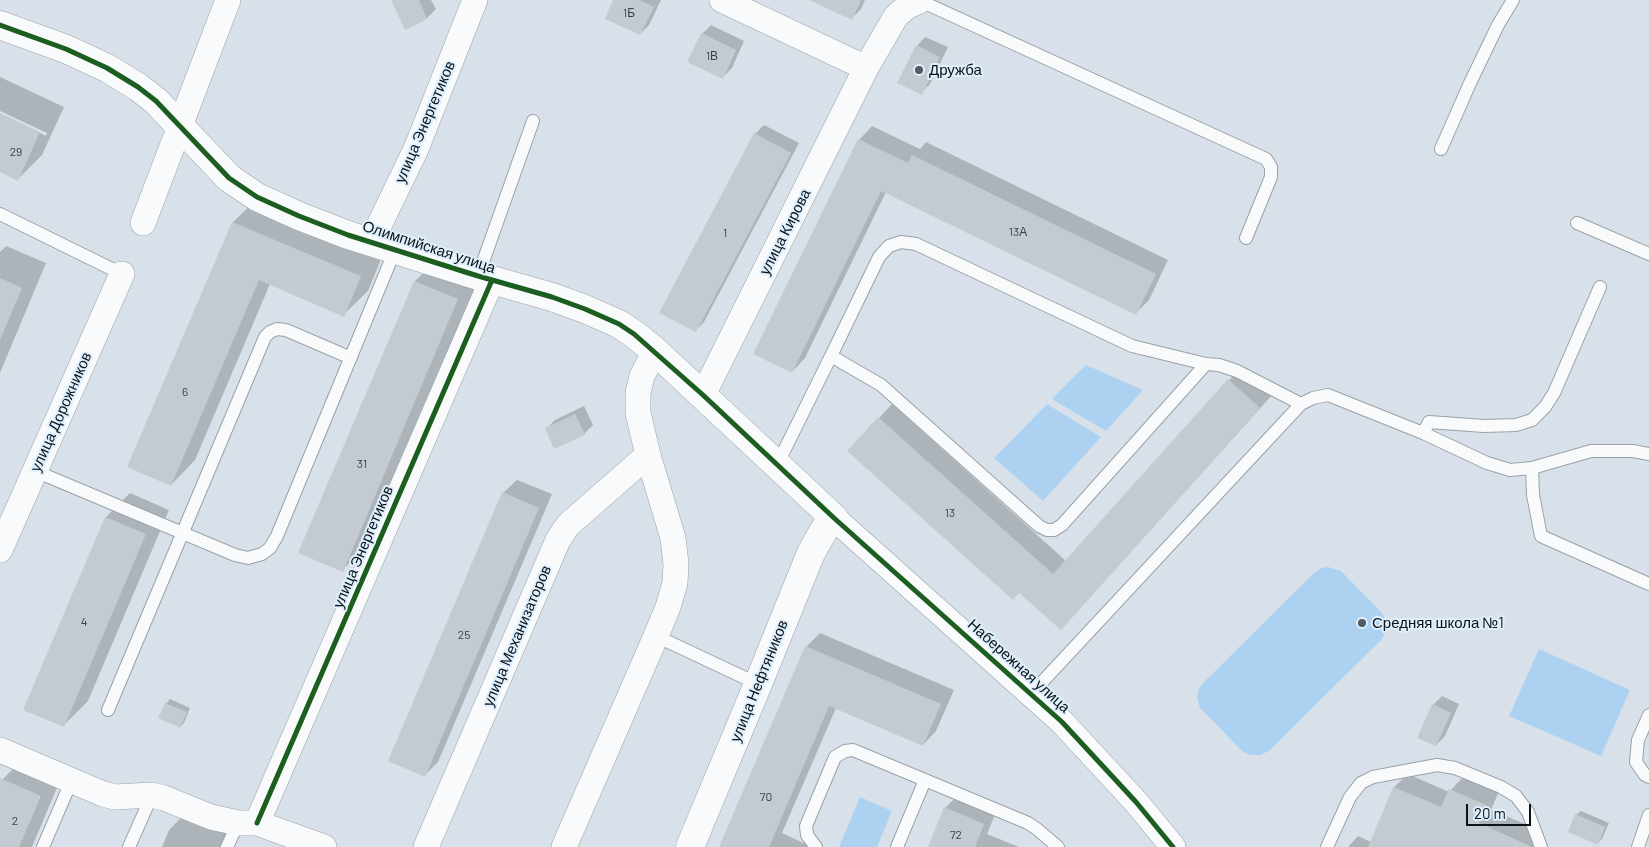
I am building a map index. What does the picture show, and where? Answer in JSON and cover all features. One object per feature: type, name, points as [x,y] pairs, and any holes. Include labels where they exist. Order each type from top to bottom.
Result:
[{"type":"street","points":[[143,223],[228,0]]},
{"type":"street","name":"улица Энергетиков","points":[[383,246],[416,149],[475,0]]},
{"type":"street","points":[[722,0],[866,68]]},
{"type":"street","name":"улица Кирова","points":[[703,395],[866,68],[896,16],[908,6],[918,2]]},
{"type":"street","name":"Олимпийская улица","points":[[0,25],[66,49],[107,68],[138,87],[156,101],[229,178],[257,197],[299,216],[383,246],[552,297],[586,309],[618,324],[655,351],[834,518]]},
{"type":"street","name":"улица Дорожников","points":[[0,550],[122,274]]},
{"type":"street","name":"улица Энергетиков","points":[[248,823],[485,278]]},
{"type":"street","points":[[564,847],[656,636],[668,607],[675,583],[676,564],[673,538],[648,455],[638,413],[638,393],[642,376],[655,351]]},
{"type":"street","name":"улица Механизаторов","points":[[426,847],[558,540],[568,525],[648,455]]},
{"type":"street","name":"Набережная улица","points":[[834,518],[1069,729],[1136,802],[1173,847]]},
{"type":"street","name":"улица Нефтяников","points":[[690,847],[811,553],[824,530],[834,518]]},
{"type":"street","points":[[0,750],[102,794],[115,797],[152,795],[212,817],[248,823],[324,847]]},
{"type":"lane","points":[[1442,149],[1478,66],[1498,25],[1513,0]]},
{"type":"lane","points":[[918,2],[927,4],[1266,159],[1271,167],[1271,177],[1246,238]]},
{"type":"lane","points":[[485,278],[532,121]]},
{"type":"lane","points":[[0,214],[122,274]]},
{"type":"lane","points":[[1577,222],[1649,254]]},
{"type":"lane","points":[[777,466],[879,258],[889,246],[900,242],[916,244],[1132,346],[1206,364],[1219,365],[1236,371],[1301,404]]},
{"type":"lane","points":[[35,471],[236,555],[248,558],[262,554],[270,548],[277,536],[351,358],[383,246]]},
{"type":"lane","points":[[1423,433],[1429,422],[1484,426],[1516,424],[1532,420],[1546,406],[1554,393],[1600,287]]},
{"type":"lane","points":[[108,710],[266,337],[270,332],[277,329],[286,330],[351,358]]},
{"type":"lane","points":[[830,356],[881,385],[1039,526],[1047,530],[1054,530],[1062,525],[1206,364]]},
{"type":"lane","points":[[1031,694],[1301,404],[1313,398],[1328,395],[1423,433],[1487,463],[1510,470],[1532,468],[1591,450],[1633,451],[1649,454]]},
{"type":"lane","points":[[1532,468],[1533,494],[1541,536],[1649,584]]},
{"type":"lane","points":[[656,636],[758,684]]},
{"type":"lane","points":[[1649,715],[1638,740],[1636,762],[1645,775],[1649,777]]},
{"type":"lane","points":[[816,847],[807,835],[806,826],[835,757],[839,753],[853,750],[1028,823],[1058,847]]},
{"type":"lane","points":[[1327,847],[1350,797],[1361,783],[1374,777],[1437,764],[1455,768],[1501,787],[1516,796],[1528,812],[1541,847]]},
{"type":"lane","points":[[897,847],[925,780]]},
{"type":"lane","points":[[43,847],[71,782]]},
{"type":"lane","points":[[129,847],[152,795]]},
{"type":"lane","points":[[1638,847],[1649,815]]},
{"type":"lane","points":[[227,847],[248,823]]},
{"type":"shaded area","points":[[1086,365],[1143,390],[1106,431],[1052,399]]},
{"type":"shaded area","points":[[1047,404],[1101,437],[1043,501],[994,458]]},
{"type":"shaded area","points":[[1328,567],[1341,571],[1382,613],[1386,621],[1386,632],[1381,640],[1270,750],[1261,755],[1250,755],[1242,751],[1200,708],[1197,697],[1199,689],[1314,573],[1321,568]]},
{"type":"shaded area","points":[[1539,649],[1630,690],[1601,756],[1509,716]]},
{"type":"shaded area","points":[[860,797],[892,811],[877,847],[839,847]]},
{"type":"building","points":[[391,0],[419,0],[427,19],[405,30]]},
{"type":"building","points":[[613,0],[639,0],[654,7],[640,35],[605,19]]},
{"type":"building","points":[[809,0],[861,0],[852,20]]},
{"type":"building","points":[[701,33],[736,50],[723,79],[687,62]]},
{"type":"building","name":"Дружба","points":[[916,45],[940,57],[922,95],[897,83]]},
{"type":"building","points":[[0,113],[40,132],[18,181],[0,172]]},
{"type":"building","points":[[754,133],[791,153],[696,332],[659,313]]},
{"type":"building","points":[[858,139],[908,163],[912,155],[1156,274],[1136,315],[881,191],[792,373],[753,354]]},
{"type":"building","points":[[232,222],[361,276],[344,317],[259,280],[171,486],[127,467]]},
{"type":"building","points":[[0,278],[22,288],[0,340]]},
{"type":"building","points":[[414,281],[458,299],[343,572],[298,553]]},
{"type":"building","points":[[1228,379],[1260,408],[1061,630],[1019,593],[1013,600],[847,451],[878,417],[1053,574]]},
{"type":"building","points":[[575,414],[585,435],[554,449],[545,428]]},
{"type":"building","points":[[502,492],[539,508],[425,777],[388,761]]},
{"type":"building","points":[[105,517],[146,534],[64,727],[23,710]]},
{"type":"building","points":[[805,646],[941,704],[923,746],[829,706],[769,847],[719,847]]},
{"type":"building","points":[[165,703],[187,712],[180,728],[158,718]]},
{"type":"building","points":[[1432,704],[1451,713],[1436,746],[1417,738]]},
{"type":"building","points":[[0,778],[41,796],[19,847],[0,847]]},
{"type":"building","points":[[1393,787],[1441,807],[1449,789],[1486,805],[1479,823],[1532,847],[1368,847]]},
{"type":"building","points":[[944,807],[984,824],[975,847],[928,847]]},
{"type":"building","points":[[1575,814],[1605,827],[1598,845],[1568,832]]},
{"type":"cycle path","points":[[0,25],[66,49],[107,68],[138,87],[156,101],[229,178],[257,197],[348,235],[552,297],[619,324],[634,334],[703,395],[834,518],[1062,722],[1136,802],[1173,847]]},
{"type":"cycle path","points":[[257,823],[492,280]]},
{"type":"place","name":"Дружба","points":[[919,70]]},
{"type":"place","name":"Средняя школа №1","points":[[1362,623]]}]
